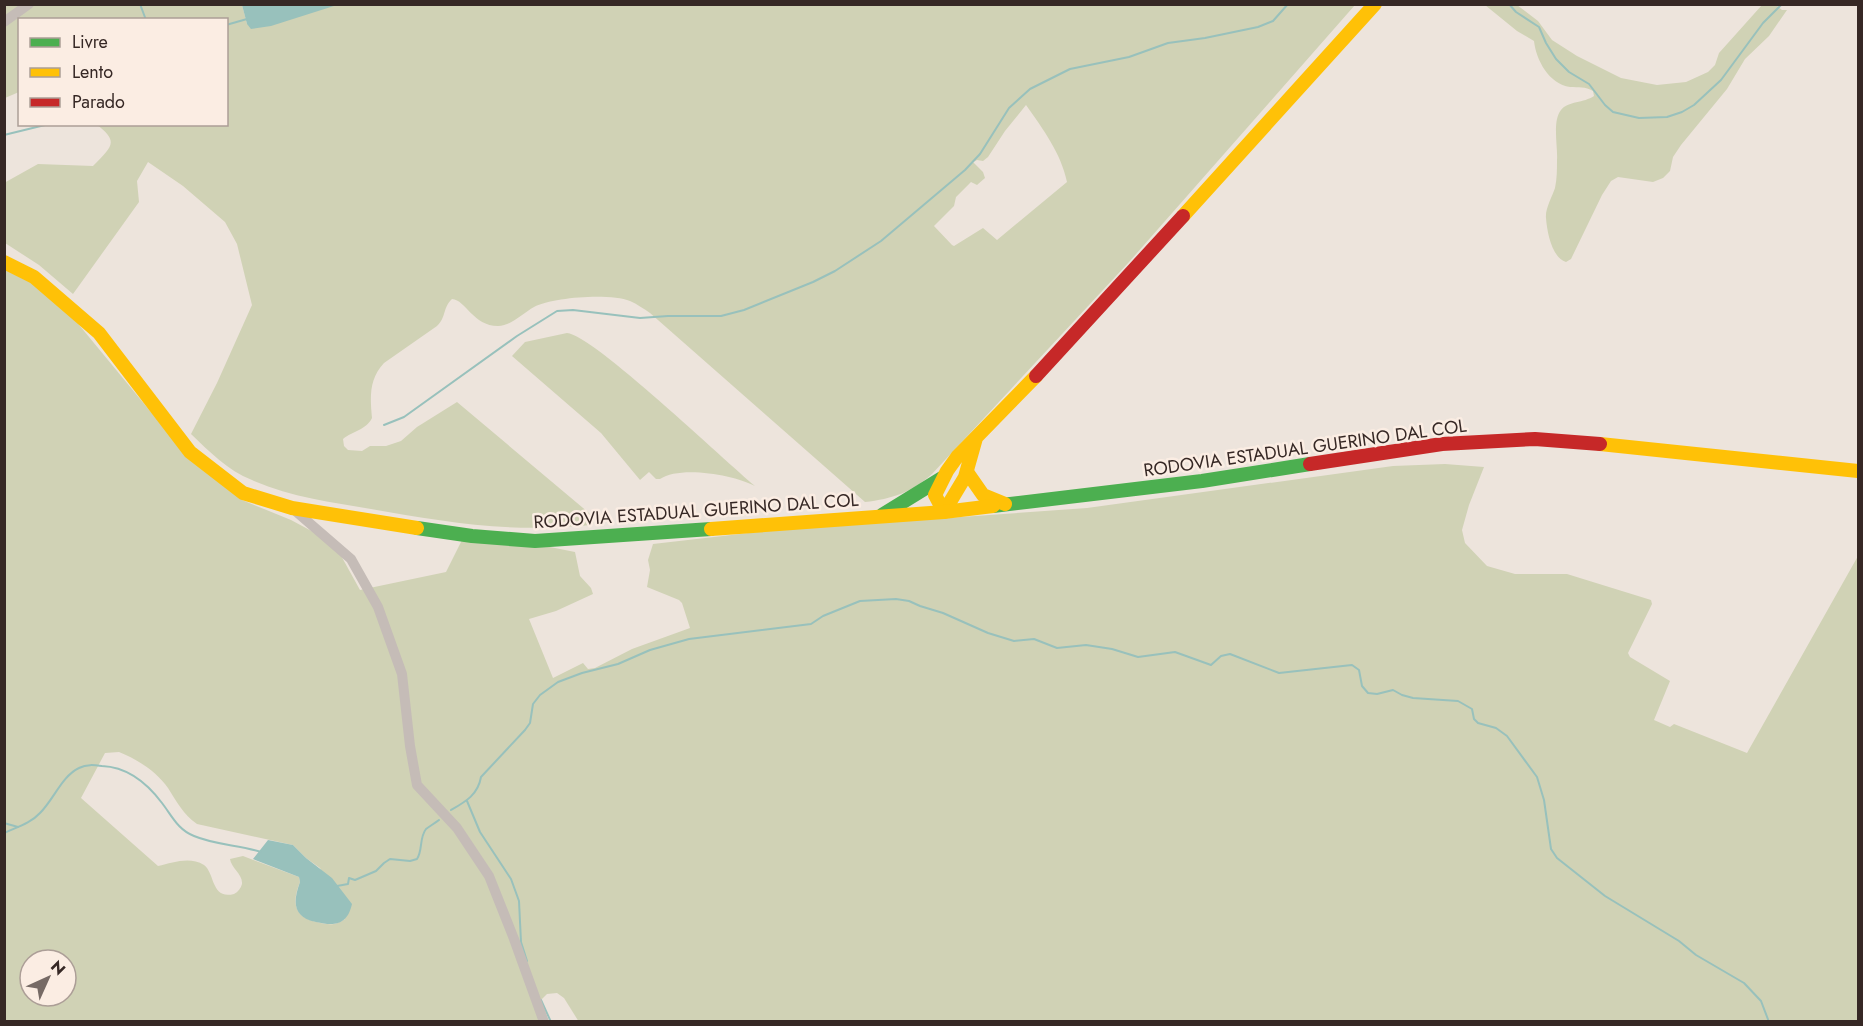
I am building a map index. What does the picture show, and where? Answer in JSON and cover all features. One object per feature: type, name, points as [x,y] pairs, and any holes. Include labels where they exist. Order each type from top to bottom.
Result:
[{"type":"main road","points":[[976,438],[967,472],[957,496],[945,512],[935,495],[942,478],[963,448],[976,438],[1080,330],[1375,4]]},
{"type":"main road","name":"RODOVIA ESTADUAL GUERINO DAL COL","points":[[4,262],[34,277],[99,333],[190,452],[243,493],[292,508],[472,536],[535,541],[945,512],[1202,481],[1442,444],[1535,439],[1632,446],[1858,471]]},
{"type":"main road","points":[[967,472],[983,495],[1008,506]]},
{"type":"main road","points":[[879,517],[942,478]]},
{"type":"street","points":[[4,22],[29,4]]},
{"type":"street","points":[[292,508],[351,559],[378,608],[402,674],[417,785],[457,828],[489,876],[543,1022]]},
{"type":"green space","points":[[337,4],[1355,5],[1129,262],[932,474],[917,486],[893,497],[865,502],[650,313],[630,301],[596,297],[554,301],[534,307],[512,322],[498,326],[482,322],[457,300],[452,299],[437,326],[384,363],[379,369],[372,389],[372,418],[363,428],[343,439],[344,446],[348,450],[362,451],[370,446],[386,446],[401,441],[417,427],[457,402],[589,513],[594,521],[593,524],[585,526],[537,528],[442,521],[296,495],[243,476],[227,466],[191,434],[252,305],[237,244],[225,222],[183,186],[148,162],[137,181],[139,202],[73,294],[39,265],[5,243],[4,183],[38,164],[93,166],[108,149],[111,140],[98,126],[228,126],[228,18],[18,18],[18,92],[5,98],[5,5],[242,5],[247,24],[305,14]],"holes":[[[1026,105],[1056,151],[1067,182],[997,240],[983,228],[954,246],[952,245],[934,226],[954,206],[956,197],[971,182],[977,185],[985,178],[983,172],[973,162],[983,161],[988,157]]]},
{"type":"green space","points":[[1485,5],[1517,5],[1538,21],[1552,40],[1577,56],[1621,78],[1657,85],[1686,82],[1708,72],[1715,65],[1719,53],[1762,5],[1776,5],[1782,10],[1787,10],[1769,36],[1745,59],[1727,89],[1681,145],[1673,157],[1670,171],[1663,178],[1653,182],[1618,177],[1611,181],[1571,259],[1566,262],[1561,260],[1554,250],[1546,218],[1556,181],[1557,121],[1564,107],[1594,96],[1593,91],[1570,87],[1556,81],[1541,63],[1534,41],[1517,31]]},
{"type":"green space","points":[[4,259],[75,320],[150,411],[242,500],[291,520],[319,535],[339,552],[360,590],[446,572],[462,540],[550,547],[575,552],[580,576],[591,588],[593,594],[556,611],[529,619],[553,678],[583,663],[588,669],[595,668],[632,649],[690,628],[679,600],[647,587],[650,570],[648,560],[653,544],[776,530],[1087,508],[1393,466],[1445,464],[1484,467],[1462,530],[1465,543],[1487,566],[1515,574],[1567,574],[1651,600],[1652,604],[1628,653],[1630,657],[1670,681],[1654,720],[1670,727],[1674,724],[1747,753],[1858,556],[1858,1021],[579,1022],[564,998],[557,993],[547,994],[539,1002],[541,1021],[5,1021]],"holes":[[[119,752],[133,758],[158,777],[184,812],[197,824],[293,845],[320,868],[345,919],[335,924],[309,920],[296,908],[299,877],[243,856],[230,859],[242,884],[237,892],[227,895],[217,890],[208,869],[198,862],[181,861],[158,866],[81,798],[105,753]]]},
{"type":"green space","points":[[567,333],[581,339],[603,354],[660,401],[755,486],[735,478],[694,472],[656,479],[649,472],[640,480],[601,433],[512,356],[525,342]]},
{"type":"water","points":[[242,4],[337,5],[271,26],[251,29],[247,24]]},
{"type":"water","points":[[268,840],[293,845],[332,878],[352,904],[347,917],[339,923],[329,924],[308,920],[302,916],[296,907],[299,877],[253,859]]},
{"type":"waterway","points":[[140,4],[145,18]]},
{"type":"waterway","points":[[384,425],[404,417],[517,336],[557,311],[573,310],[640,318],[721,316],[744,310],[813,282],[835,271],[881,241],[965,170],[980,154],[1009,108],[1030,89],[1070,69],[1129,57],[1168,43],[1258,27],[1273,21],[1288,4]]},
{"type":"waterway","points":[[1509,4],[1516,12],[1539,27],[1556,59],[1569,72],[1589,84],[1605,105],[1613,112],[1639,118],[1667,117],[1694,105],[1721,80],[1763,23],[1782,4]]},
{"type":"waterway","points":[[228,24],[247,19]]},
{"type":"waterway","points":[[4,135],[41,126]]},
{"type":"waterway","points":[[451,810],[474,793],[481,777],[530,723],[533,704],[540,695],[558,682],[689,639],[811,624],[823,616],[860,601],[896,599],[909,601],[988,633],[1014,641],[1034,639],[1057,648],[1086,645],[1112,649],[1138,657],[1175,652],[1211,665],[1221,656],[1230,654],[1279,673],[1352,665],[1359,670],[1362,686],[1368,693],[1377,694],[1393,690],[1413,698],[1458,701],[1472,709],[1474,719],[1478,723],[1496,728],[1507,736],[1537,777],[1544,800],[1551,849],[1557,858],[1605,896],[1744,983],[1761,1001],[1769,1022]]},
{"type":"waterway","points":[[4,833],[24,825],[36,816],[73,772],[85,766],[96,765],[120,769],[136,777],[150,789],[176,822],[188,833],[202,839],[261,852]]},
{"type":"waterway","points":[[467,801],[480,832],[511,879],[519,901],[521,942],[527,961]]},
{"type":"waterway","points":[[337,886],[348,884],[349,878],[355,880],[376,871],[390,859],[410,861],[417,859],[426,829],[439,820]]},
{"type":"waterway","points":[[4,823],[18,827]]},
{"type":"waterway","points":[[541,1000],[551,1022]]},
{"type":"traffic: fast","points":[[993,506],[1202,481],[1310,464]]},
{"type":"traffic: fast","points":[[882,515],[942,478]]},
{"type":"traffic: fast","points":[[417,528],[472,536],[535,541],[711,529]]},
{"type":"traffic: slow","points":[[1183,216],[1375,4]]},
{"type":"traffic: slow","points":[[4,262],[34,277],[99,333],[190,452],[243,493],[292,508],[417,528]]},
{"type":"traffic: slow","points":[[976,438],[965,477],[944,512],[935,495],[947,471],[957,457],[1036,376]]},
{"type":"traffic: slow","points":[[1600,444],[1858,471]]},
{"type":"traffic: slow","points":[[967,472],[983,495],[1005,504]]},
{"type":"traffic: slow","points":[[711,529],[944,512],[993,506]]},
{"type":"traffic: jam","points":[[1036,376],[1183,216]]},
{"type":"traffic: jam","points":[[1310,464],[1442,444],[1535,439],[1600,444]]}]
